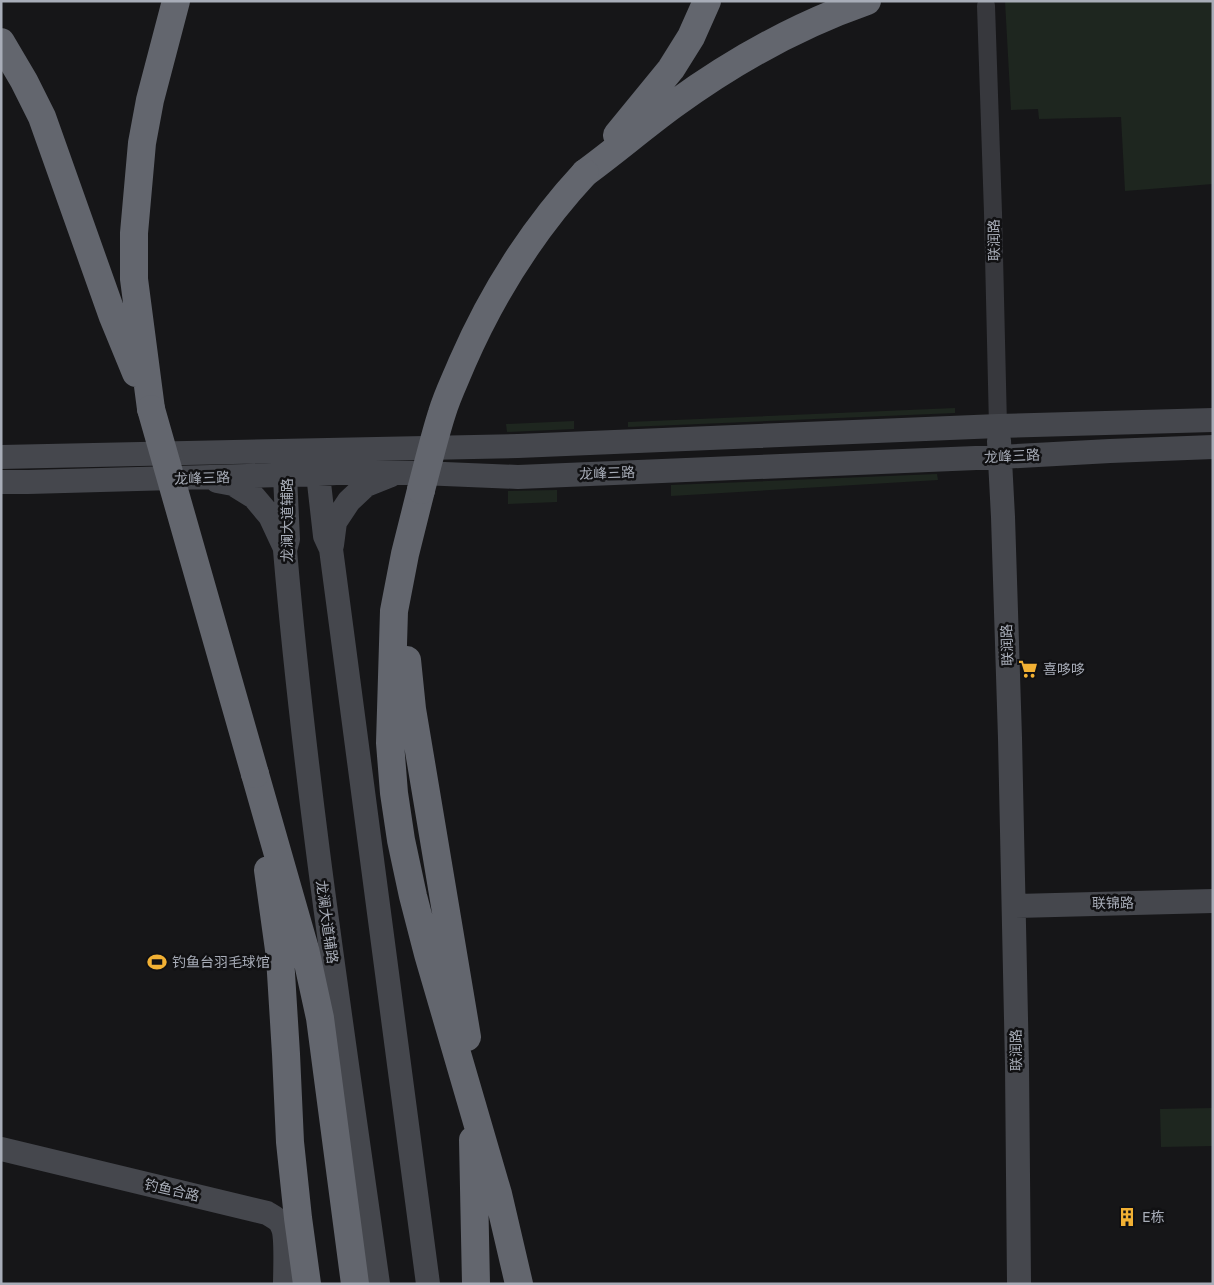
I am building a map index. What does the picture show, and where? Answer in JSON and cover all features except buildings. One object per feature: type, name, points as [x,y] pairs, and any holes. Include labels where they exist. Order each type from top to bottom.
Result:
[{"type":"highway","points":[[151,409],[134,279],[134,232],[142,142],[150,100],[176,1]]},
{"type":"highway","points":[[519,1284],[498,1194],[425,944],[401,840],[394,793],[390,743],[394,611],[405,554],[442,412],[472,340],[492,300],[530,239],[563,196],[585,173],[672,69],[691,37],[707,1]]},
{"type":"highway","points":[[585,173],[673,105],[733,65],[801,28],[867,1]]},
{"type":"highway","points":[[1,42],[42,117],[113,317],[151,409],[186,530],[305,949],[320,1018],[355,1284]]},
{"type":"highway","points":[[421,490],[414,526],[405,639],[412,709],[467,1036],[473,1140],[476,1284]]},
{"type":"highway","points":[[255,774],[280,957],[290,1142],[307,1284]]},
{"type":"main road","name":"龙峰三路","points":[[1,457],[518,446],[998,426],[1213,420]]},
{"type":"main road","name":"联润路","points":[[998,426],[1010,738],[1019,1284]]},
{"type":"main road","name":"龙峰三路","points":[[1,482],[285,476],[373,471],[518,476],[1213,447]]},
{"type":"main road","name":"龙澜大道辅路","points":[[318,474],[298,450],[285,476],[288,539],[285,550],[292,630],[319,862],[378,1284]]},
{"type":"main road","points":[[331,549],[336,522],[349,501],[366,485],[398,472]]},
{"type":"main road","points":[[318,474],[325,536],[331,549],[428,1284]]},
{"type":"main road","points":[[199,478],[233,484],[254,497],[270,516],[285,550]]},
{"type":"main road","name":"联锦路","points":[[1014,906],[1213,901]]},
{"type":"main road","name":"钓鱼合路","points":[[1,1148],[267,1213],[276,1218],[283,1226],[285,1284]]},
{"type":"street","name":"联润路","points":[[986,6],[994,213],[998,426]]},
{"type":"shaded area","points":[[1005,1],[1213,1],[1213,184],[1125,191],[1121,117],[1039,119],[1038,109],[1011,110]]},
{"type":"shaded area","points":[[955,408],[955,413],[628,427],[628,422]]},
{"type":"shaded area","points":[[574,421],[574,429],[507,432],[506,424]]},
{"type":"shaded area","points":[[937,474],[938,480],[671,496],[671,485]]},
{"type":"shaded area","points":[[557,490],[557,502],[508,504],[508,491]]},
{"type":"shaded area","points":[[1213,1108],[1213,1146],[1161,1147],[1160,1109]]},
{"type":"place","name":"喜哆哆","points":[[1028,669]]},
{"type":"place","name":"钓鱼台羽毛球馆","points":[[157,962]]},
{"type":"place","name":"E栋","points":[[1127,1217]]}]
